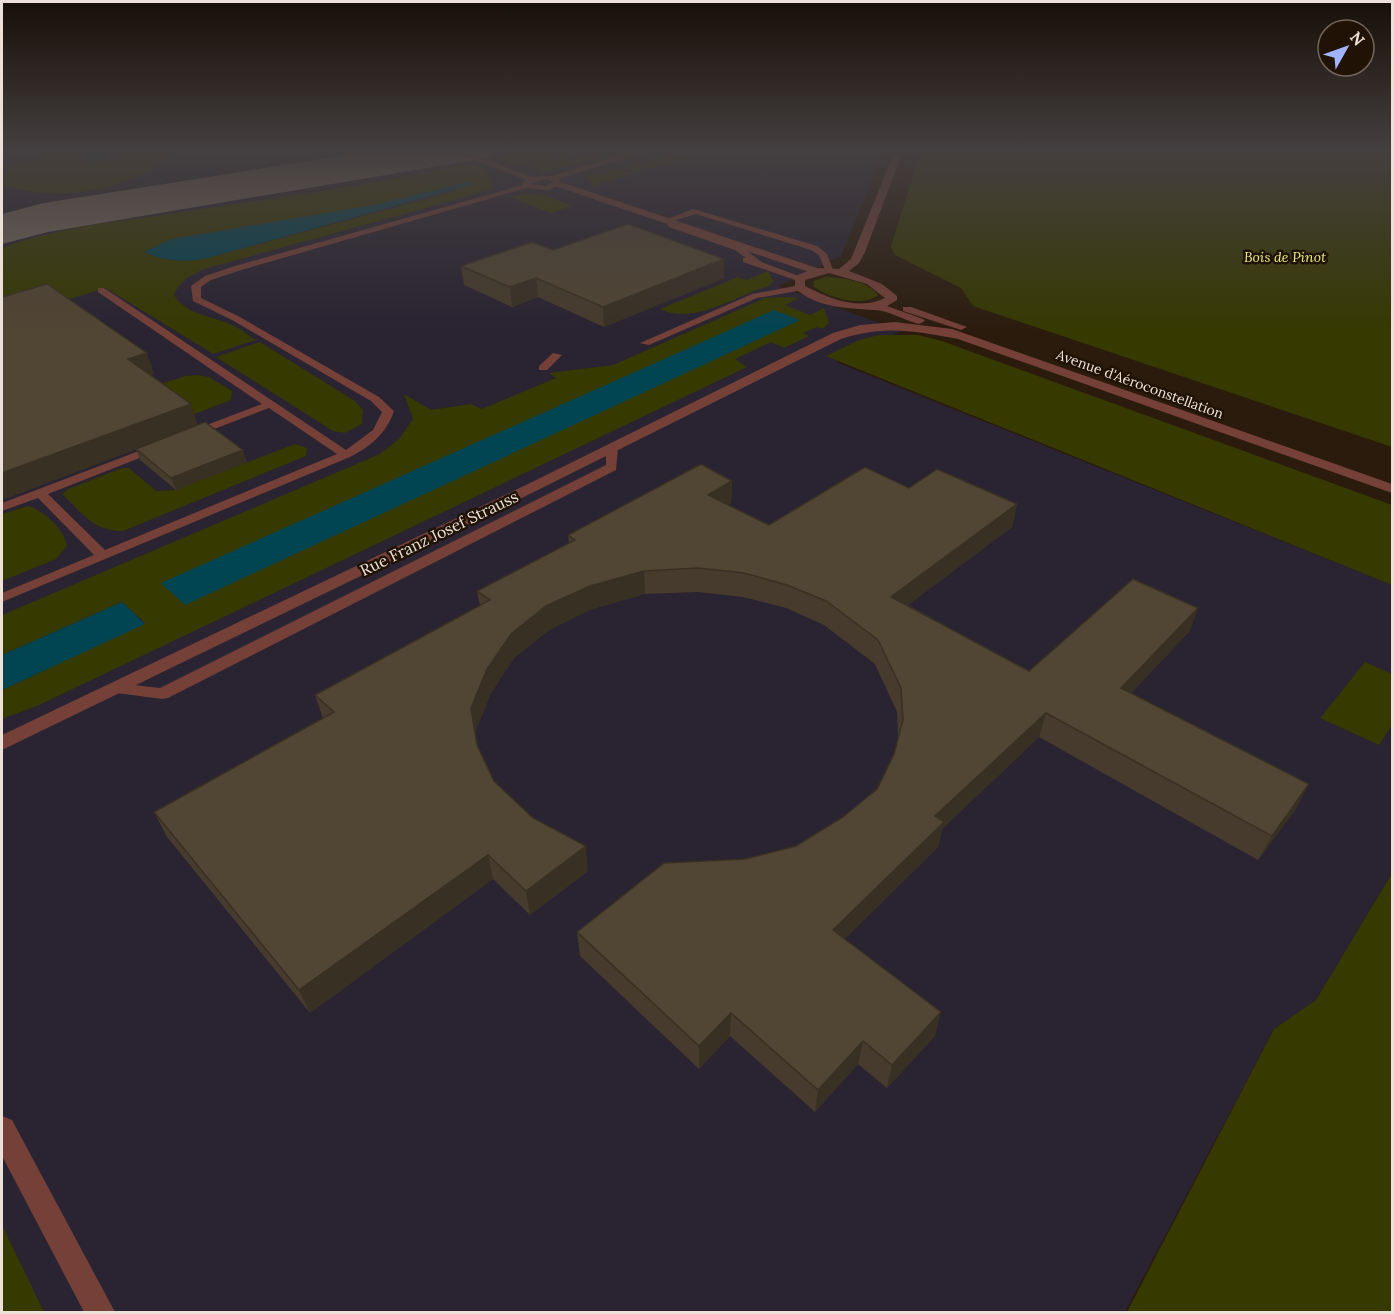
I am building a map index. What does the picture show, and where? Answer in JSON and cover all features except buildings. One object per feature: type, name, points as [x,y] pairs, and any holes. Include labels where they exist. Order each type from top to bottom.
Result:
[{"type":"street","points":[[606,209],[760,264],[799,283],[816,271]]},
{"type":"street","points":[[636,209],[816,271]]},
{"type":"street","points":[[842,272],[850,268],[860,252],[876,209]]},
{"type":"street","name":"Avenue d'Aéroconstellation","points":[[816,271],[842,272],[883,288],[896,305],[1392,479]]},
{"type":"street","name":"Avenue d'Aéroconstellation","points":[[799,283],[830,301],[876,308],[958,335],[1392,489]]},
{"type":"street","points":[[843,327],[891,300]]},
{"type":"street","points":[[830,301],[843,327]]},
{"type":"street","points":[[843,327],[895,325],[958,335]]},
{"type":"street","name":"Rue Franz Josef Strauss","points":[[2,743],[612,448],[843,327]]},
{"type":"street","points":[[2,1129],[100,1312]]},
{"type":"lane","points":[[2,598],[346,455],[374,439],[384,426],[388,411],[365,393],[235,318],[196,299],[196,286],[208,278],[238,268],[439,209]]},
{"type":"lane","points":[[760,264],[738,248],[672,225],[668,220],[696,211],[814,248],[823,254],[829,270]]},
{"type":"lane","points":[[645,343],[755,296],[799,283]]},
{"type":"lane","points":[[101,290],[346,455]]},
{"type":"lane","points":[[543,368],[557,355]]},
{"type":"lane","points":[[2,507],[271,404]]},
{"type":"lane","points":[[117,688],[162,694],[612,467],[612,448]]},
{"type":"lane","points":[[39,492],[103,556]]},
{"type":"shaded area","points":[[2,209],[860,209],[841,256],[778,286],[901,331],[836,362],[1392,585],[1392,873],[1316,1000],[1274,1029],[1125,1312],[2,1312]]},
{"type":"green space","points":[[199,209],[349,209],[172,239],[144,252],[175,261],[191,261],[388,209],[421,209],[204,269],[190,276],[182,282],[174,295],[179,302],[202,315],[228,323],[256,340],[213,354],[106,288],[2,319],[2,248],[44,235],[87,226]]},
{"type":"green space","points":[[541,209],[562,209],[550,213]]},
{"type":"green space","name":"Bois de Pinot","points":[[903,209],[1392,209],[1392,447],[973,306],[961,288],[895,255],[891,246]]},
{"type":"green space","points":[[768,271],[774,281],[767,287],[714,308],[686,314],[660,309],[738,277],[747,280]]},
{"type":"green space","points":[[825,277],[847,279],[862,284],[874,290],[878,295],[864,301],[836,298],[813,286],[814,281]]},
{"type":"green space","points":[[765,298],[799,298],[785,305],[810,315],[824,308],[829,323],[822,329],[817,327],[803,333],[809,336],[784,348],[771,342],[735,359],[747,367],[37,706],[2,719],[2,690],[145,623],[122,602],[2,655],[2,615],[380,454],[399,439],[413,419],[404,394],[431,410],[471,404],[482,409],[556,378],[549,373],[613,365]]},
{"type":"green space","points":[[879,335],[918,335],[942,341],[1392,505],[1392,585],[826,356],[859,340]]},
{"type":"green space","points":[[260,342],[355,401],[363,410],[362,424],[345,433],[333,431],[216,357]]},
{"type":"green space","points":[[186,376],[209,377],[232,391],[231,400],[187,417],[147,388]]},
{"type":"green space","points":[[295,444],[307,448],[306,456],[123,531],[96,525],[62,494],[68,489],[122,468],[129,468],[156,491],[175,490]]},
{"type":"green space","points":[[28,506],[40,511],[58,528],[67,546],[56,559],[2,581],[2,514]]},
{"type":"green space","points":[[1365,662],[1392,674],[1392,725],[1379,745],[1320,718]]},
{"type":"green space","points":[[1392,873],[1392,1312],[1127,1312],[1274,1029],[1316,1000]]},
{"type":"green space","points":[[2,1225],[44,1312],[2,1312]]},
{"type":"water","points":[[349,209],[383,209],[207,258],[175,260],[144,252],[172,239]]},
{"type":"water","points":[[774,310],[800,320],[185,605],[161,583]]},
{"type":"water","points":[[122,602],[145,624],[2,690],[2,655]]},
{"type":"taxiway","points":[[2,229],[44,218],[97,209]]}]
